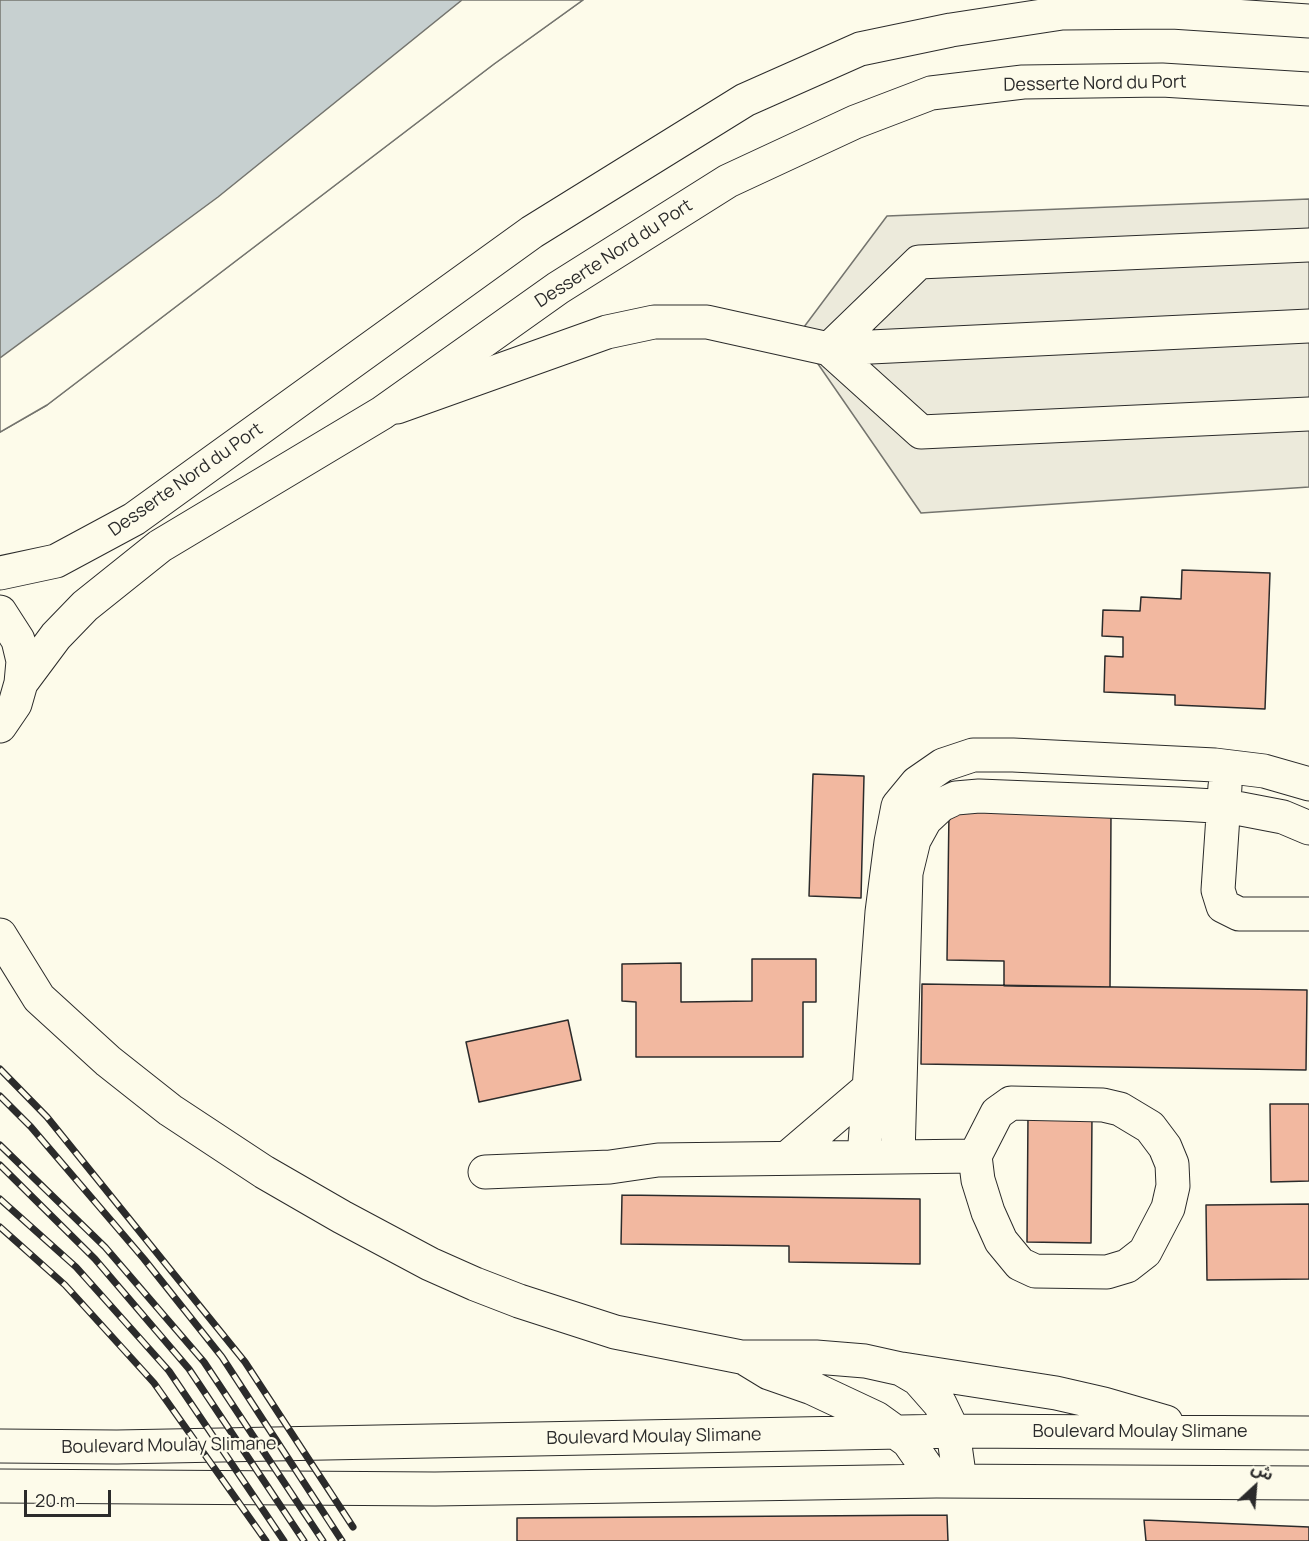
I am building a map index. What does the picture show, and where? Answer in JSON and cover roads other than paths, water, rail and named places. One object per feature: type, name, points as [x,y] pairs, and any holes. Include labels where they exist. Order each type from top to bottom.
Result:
[{"type":"main road","name":"Desserte Nord du Port","points":[[0,573],[56,561],[134,519],[532,232],[745,100],[860,49],[951,30],[1062,14],[1172,12],[1309,21]]},
{"type":"main road","name":"Desserte Nord du Port","points":[[21,683],[34,662],[78,612],[160,546],[382,413],[558,288],[728,181],[855,122],[931,93],[1023,82],[1162,80],[1309,89]]},
{"type":"main road","points":[[829,349],[919,262],[1309,245]]},
{"type":"main road","points":[[382,413],[607,332],[654,322],[707,322],[829,349],[1309,326]]},
{"type":"main road","points":[[829,349],[921,432],[1309,414]]},
{"type":"main road","points":[[0,612],[18,640],[22,661],[21,683],[15,704],[0,726]]},
{"type":"main road","points":[[898,1156],[898,806],[917,783],[943,765],[973,755],[1227,766],[1264,771],[1309,784]]},
{"type":"main road","points":[[1227,766],[1218,890],[1223,906],[1239,914],[1309,914]]},
{"type":"main road","points":[[864,1157],[869,1088],[897,873],[925,820],[941,806],[956,798],[980,796],[1224,806],[1283,817],[1309,828]]},
{"type":"main road","points":[[0,935],[39,998],[108,1061],[170,1110],[264,1172],[430,1264],[519,1301],[615,1332],[741,1357],[816,1357],[865,1361],[901,1369],[1056,1393],[1148,1416],[1196,1433]]},
{"type":"main road","points":[[787,1158],[869,1088]]},
{"type":"main road","points":[[1011,1103],[1102,1105],[1120,1109],[1150,1127],[1165,1147],[1172,1164],[1173,1186],[1168,1208],[1145,1252],[1127,1266],[1107,1272],[1035,1271],[1020,1264],[1001,1240],[988,1212],[978,1180],[975,1156],[997,1113],[1011,1103]]},
{"type":"main road","points":[[485,1172],[610,1167],[658,1160],[975,1156]]},
{"type":"main road","points":[[741,1357],[769,1373],[850,1404],[900,1433],[926,1464],[948,1481]]},
{"type":"main road","points":[[901,1369],[927,1388],[940,1404],[953,1431],[948,1481]]},
{"type":"main road","name":"Boulevard Moulay Slimane","points":[[0,1446],[141,1447],[953,1431],[1309,1433]]},
{"type":"main road","points":[[0,1486],[435,1490],[948,1481],[1309,1483]]},
{"type":"railway","points":[[0,1069],[47,1117],[245,1362],[353,1527]]},
{"type":"railway","points":[[0,1096],[31,1127],[144,1259],[222,1357],[342,1541]]},
{"type":"railway","points":[[0,1145],[105,1247],[204,1362],[323,1541]]},
{"type":"railway","points":[[0,1165],[95,1259],[189,1369],[304,1541]]},
{"type":"railway","points":[[0,1199],[76,1267],[169,1371],[284,1541]]},
{"type":"railway","points":[[0,1227],[65,1285],[154,1383],[266,1541]]}]
